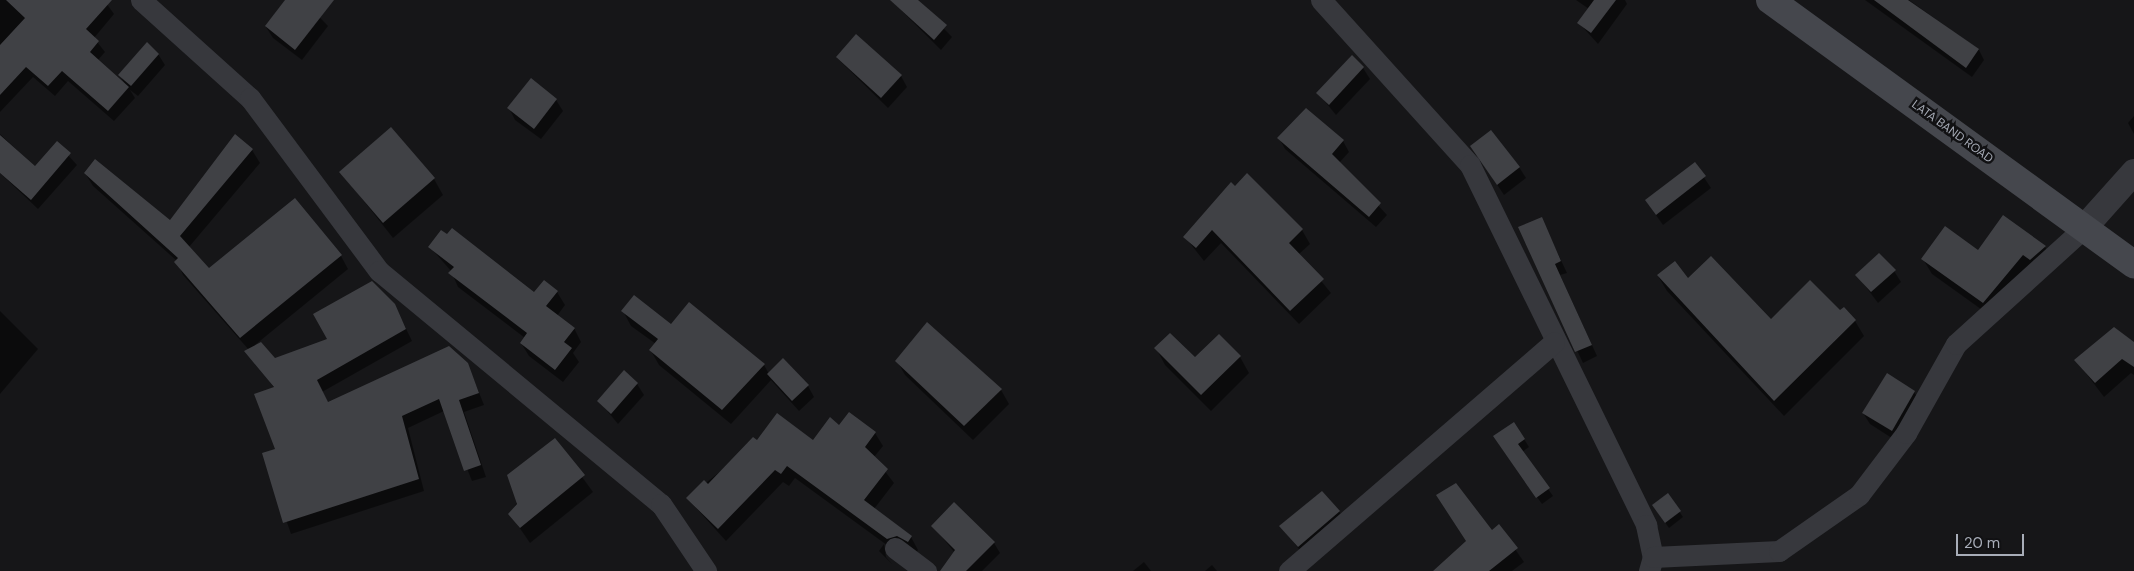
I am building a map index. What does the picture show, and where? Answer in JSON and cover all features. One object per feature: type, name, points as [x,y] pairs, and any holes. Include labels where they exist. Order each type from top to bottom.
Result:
[{"type":"main road","name":"LATA BAND ROAD","points":[[1770,0],[2134,264]]},
{"type":"street","points":[[141,0],[250,98],[379,271],[662,504],[706,571]]},
{"type":"street","points":[[1321,0],[1470,165],[1554,342],[1646,525],[1651,564],[1779,551],[1859,495],[1906,433],[1956,344],[2084,228],[2134,172]]},
{"type":"street","points":[[1289,571],[1554,342]]},
{"type":"street","points":[[895,548],[926,571]]},
{"type":"building","points":[[6,0],[112,0],[86,29],[99,41],[90,52],[129,87],[108,111],[62,71],[48,86],[26,67],[0,95],[0,45],[25,18]]},
{"type":"building","points":[[285,0],[334,0],[295,50],[265,26]]},
{"type":"building","points":[[890,0],[918,0],[947,25],[934,40]]},
{"type":"building","points":[[1594,0],[1616,0],[1591,33],[1577,23]]},
{"type":"building","points":[[1874,0],[1908,0],[1979,49],[1966,68]]},
{"type":"building","points":[[856,34],[902,75],[881,98],[836,57]]},
{"type":"building","points":[[147,42],[159,54],[131,86],[118,75]]},
{"type":"building","points":[[1352,55],[1364,67],[1329,105],[1316,93]]},
{"type":"building","points":[[531,78],[557,99],[534,129],[507,108]]},
{"type":"building","points":[[1306,108],[1344,140],[1332,154],[1381,203],[1369,217],[1277,138]]},
{"type":"building","points":[[391,127],[435,178],[383,223],[339,172]]},
{"type":"building","points":[[1491,130],[1520,167],[1497,185],[1470,146]]},
{"type":"building","points":[[235,134],[253,149],[180,236],[209,268],[295,198],[342,255],[240,338],[174,262],[178,258],[84,173],[95,159],[170,220]]},
{"type":"building","points":[[0,135],[35,166],[57,141],[71,153],[31,200],[0,173]]},
{"type":"building","points":[[1695,162],[1706,176],[1656,215],[1645,200]]},
{"type":"building","points":[[1247,173],[1303,229],[1289,243],[1324,279],[1290,311],[1212,230],[1196,248],[1183,237],[1231,182],[1235,186]]},
{"type":"building","points":[[2003,215],[2046,246],[2030,260],[2023,255],[1983,303],[1921,259],[1945,226],[1978,250]]},
{"type":"building","points":[[1542,217],[1561,261],[1555,264],[1592,345],[1575,352],[1518,227]]},
{"type":"building","points":[[452,228],[534,292],[544,280],[558,291],[546,306],[575,328],[564,342],[572,348],[555,370],[520,343],[527,333],[448,273],[454,267],[428,247],[441,230],[447,234]]},
{"type":"building","points":[[1879,253],[1896,270],[1871,292],[1855,275]]},
{"type":"building","points":[[1711,256],[1771,319],[1810,280],[1840,310],[1844,307],[1856,320],[1774,401],[1657,275],[1675,261],[1688,278]]},
{"type":"building","points":[[372,281],[395,304],[406,329],[317,380],[328,402],[449,346],[468,363],[479,393],[459,400],[481,465],[464,471],[439,399],[402,416],[419,479],[283,523],[262,453],[275,449],[254,394],[274,387],[244,351],[261,342],[275,358],[327,339],[313,314]]},
{"type":"building","points":[[634,295],[671,324],[689,302],[765,364],[722,410],[649,350],[658,339],[621,311]]},
{"type":"building","points":[[927,322],[1002,389],[964,426],[895,361]]},
{"type":"building","points":[[2114,327],[2134,342],[2134,367],[2122,359],[2095,383],[2074,360]]},
{"type":"building","points":[[1170,333],[1195,357],[1219,334],[1241,356],[1201,395],[1154,348]]},
{"type":"building","points":[[783,358],[809,385],[792,401],[767,374]]},
{"type":"building","points":[[624,370],[638,383],[611,414],[597,401]]},
{"type":"building","points":[[1887,373],[1915,391],[1892,431],[1862,413]]},
{"type":"building","points":[[849,412],[876,432],[865,447],[888,469],[864,500],[912,536],[908,542],[897,536],[887,539],[787,466],[781,474],[775,470],[718,529],[686,498],[704,480],[708,484],[753,437],[757,440],[777,413],[813,440],[830,417],[839,425]]},
{"type":"building","points":[[1514,422],[1525,439],[1518,444],[1550,488],[1536,498],[1493,436]]},
{"type":"building","points":[[555,438],[585,475],[520,528],[508,514],[517,504],[507,475]]},
{"type":"building","points":[[1456,483],[1492,530],[1499,524],[1518,548],[1489,571],[1433,571],[1466,541],[1436,495]]},
{"type":"building","points":[[1322,491],[1340,511],[1298,547],[1279,526]]},
{"type":"building","points":[[1668,493],[1681,511],[1665,523],[1652,505]]},
{"type":"building","points":[[954,502],[995,542],[966,571],[940,571],[955,550],[931,526]]}]
